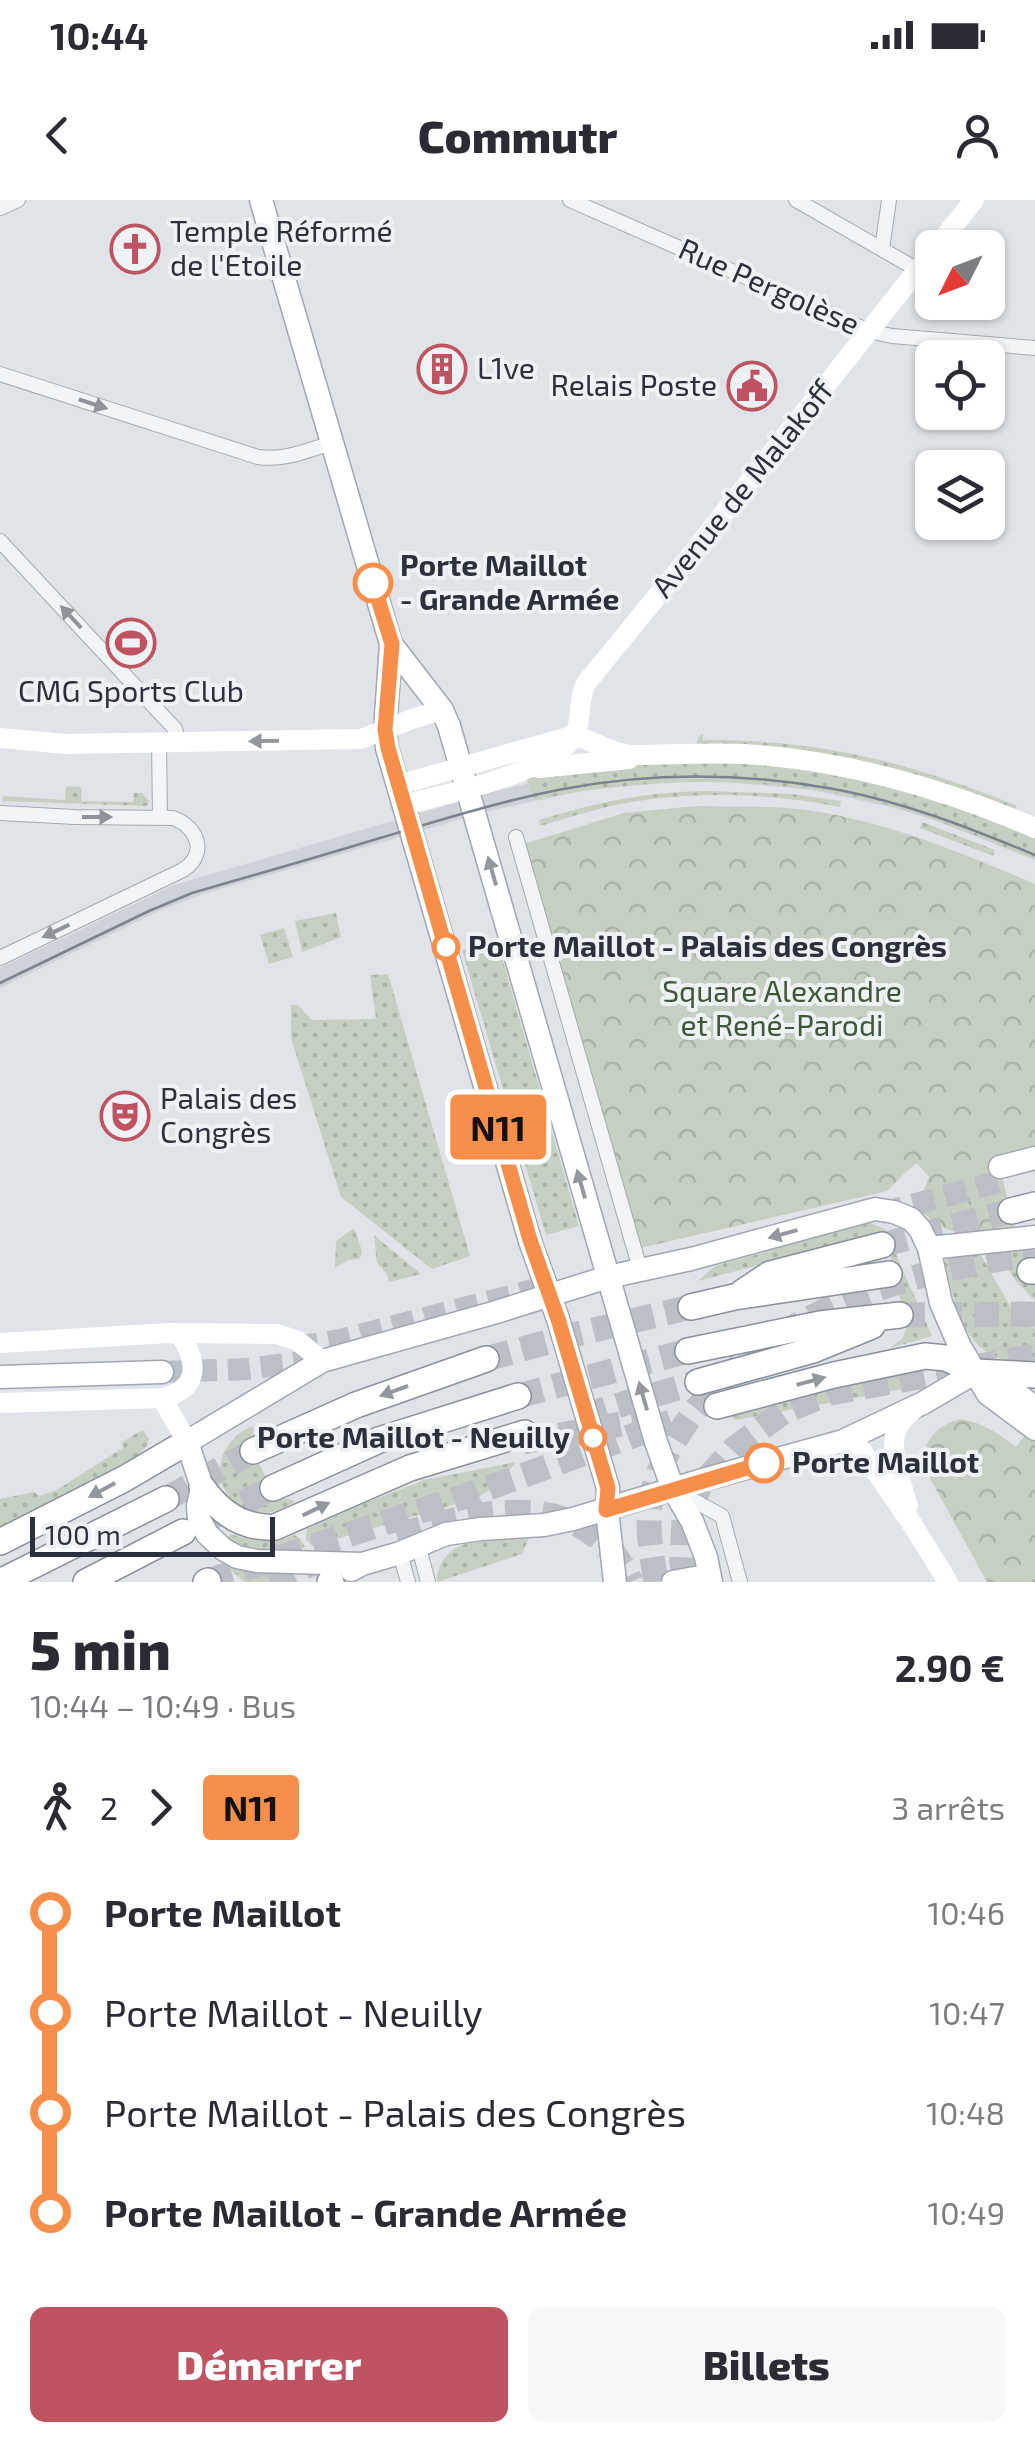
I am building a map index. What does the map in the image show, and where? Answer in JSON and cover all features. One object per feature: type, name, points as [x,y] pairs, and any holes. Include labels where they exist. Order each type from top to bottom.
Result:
[{"type":"highway","points":[[734,1297],[770,1274],[882,1244]]},
{"type":"highway","points":[[691,1307],[889,1274]]},
{"type":"highway","points":[[688,1351],[820,1324],[900,1316],[812,1350],[698,1382]]},
{"type":"highway","points":[[717,1406],[925,1356],[946,1358],[976,1372],[1035,1375]]},
{"type":"highway","points":[[253,1451],[356,1404],[486,1359]]},
{"type":"highway","points":[[273,1488],[379,1440],[518,1396]]},
{"type":"highway","points":[[202,1487],[233,1518],[251,1526],[275,1527],[380,1480],[453,1455],[524,1438]]},
{"type":"highway","points":[[0,1542],[187,1442]]},
{"type":"highway","points":[[0,1582],[166,1499]]},
{"type":"highway","points":[[86,1582],[183,1532]]},
{"type":"main road","points":[[261,200],[392,644],[442,710],[464,777],[659,1452],[673,1489],[692,1521],[711,1582]]},
{"type":"main road","points":[[392,644],[385,730],[548,1296],[608,1488],[606,1510],[614,1578]]},
{"type":"main road","points":[[1035,1158],[1002,1174],[1035,1173]]},
{"type":"main road","points":[[362,1564],[258,1561],[232,1555],[211,1538],[198,1516],[202,1487],[187,1442],[322,1362],[608,1277],[875,1210],[911,1219],[920,1229],[941,1303],[960,1347],[988,1394],[1035,1429]]},
{"type":"main road","points":[[928,1248],[1027,1238]]},
{"type":"main road","points":[[0,1362],[162,1365],[0,1377]]},
{"type":"main road","points":[[331,1582],[362,1564],[466,1530],[552,1524],[853,1438],[976,1372],[996,1377],[1035,1408]]},
{"type":"main road","points":[[673,1582],[700,1577],[711,1582]]},
{"type":"street","points":[[0,208],[18,200]]},
{"type":"street","name":"Rue Pergolèse","points":[[570,200],[869,332],[1035,348]]},
{"type":"street","points":[[796,200],[915,268]]},
{"type":"street","points":[[882,249],[889,200]]},
{"type":"street","name":"Avenue de Malakoff","points":[[950,230],[974,200]]},
{"type":"street","name":"Avenue de Malakoff","points":[[575,735],[581,693],[587,682],[915,274]]},
{"type":"street","points":[[0,374],[258,457],[286,457],[332,443]]},
{"type":"street","points":[[0,540],[174,728],[160,817]]},
{"type":"street","points":[[0,738],[66,744],[361,739],[442,710]]},
{"type":"street","points":[[530,769],[554,756],[575,735]]},
{"type":"street","points":[[401,795],[464,777],[575,735],[628,754],[758,755],[849,768],[942,792],[1035,828]]},
{"type":"street","points":[[464,777],[666,754]]},
{"type":"street","points":[[0,814],[173,818],[191,830],[198,848],[188,867],[0,958]]},
{"type":"street","points":[[516,837],[640,1269]]},
{"type":"street","points":[[0,1343],[179,1333],[281,1334],[298,1341],[322,1362]]},
{"type":"street","points":[[0,1402],[162,1398],[179,1391],[193,1373],[192,1354],[179,1333]]},
{"type":"street","points":[[162,1398],[187,1442]]},
{"type":"street","points":[[914,1527],[899,1476],[894,1440],[898,1426],[924,1403]]},
{"type":"street","points":[[853,1438],[948,1582]]},
{"type":"street","points":[[673,1489],[722,1516],[740,1582]]},
{"type":"street","points":[[408,1582],[409,1549]]},
{"type":"street","points":[[409,1549],[428,1582]]},
{"type":"shaded area","points":[[554,777],[870,783],[1035,860],[932,819],[812,790],[716,781],[595,788],[489,811],[203,894],[161,910],[0,988],[0,968],[174,885]]},
{"type":"green space","points":[[703,734],[703,740],[785,744],[864,756],[940,777],[1017,806],[1015,810],[696,745]]},
{"type":"green space","points":[[717,761],[809,769],[900,787],[1035,836],[1035,860],[891,806],[802,788],[667,783],[533,800],[526,778],[597,767]]},
{"type":"green space","points":[[68,786],[82,789],[81,801],[133,802],[134,793],[142,793],[149,801],[147,806],[2,801],[3,796],[65,800]]},
{"type":"green space","points":[[663,793],[792,794],[841,801],[840,807],[740,795],[663,798],[613,806],[540,826],[539,820],[602,803]]},
{"type":"green space","name":"Square Alexandre et René-Parodi","points":[[696,806],[784,808],[842,816],[926,840],[1035,884],[1035,1148],[997,1158],[1015,1227],[963,1233],[930,1219],[917,1208],[929,1177],[917,1163],[887,1191],[640,1248],[524,844],[624,813]]},
{"type":"green space","points":[[922,822],[995,850],[993,856],[920,828]]},
{"type":"green space","points":[[336,913],[341,937],[302,952],[295,921]]},
{"type":"green space","points":[[284,928],[293,957],[269,964],[260,935]]},
{"type":"green space","points":[[497,941],[579,1226],[546,1235],[462,950]]},
{"type":"green space","points":[[388,974],[470,1256],[432,1269],[341,1197],[291,1038],[291,1005],[298,1005],[312,1020],[376,1019],[370,975]]},
{"type":"green space","points":[[870,1223],[885,1229],[932,1336],[890,1348],[903,1338],[907,1326],[888,1248],[875,1235],[698,1281],[715,1266]]},
{"type":"green space","points":[[354,1228],[362,1251],[360,1259],[348,1260],[335,1268],[336,1241]]},
{"type":"green space","points":[[374,1235],[421,1274],[389,1282],[377,1263]]},
{"type":"green space","points":[[1022,1248],[1035,1281],[1035,1301],[1015,1280],[997,1251]]},
{"type":"green space","points":[[979,1252],[1009,1304],[1035,1329],[1035,1366],[994,1356],[980,1347],[962,1320],[946,1258]]},
{"type":"green space","points":[[901,1375],[902,1389],[736,1420],[730,1416],[815,1393]]},
{"type":"green space","points":[[960,1419],[997,1433],[1016,1447],[1035,1421],[1035,1582],[987,1582],[926,1471],[925,1453],[931,1438],[943,1426]]},
{"type":"green space","points":[[252,1426],[251,1448],[273,1491],[294,1503],[272,1512],[248,1510],[235,1503],[221,1478],[226,1449],[236,1436]]},
{"type":"green space","points":[[144,1431],[149,1439],[134,1459],[0,1528],[0,1499],[34,1492],[39,1496],[57,1490]]},
{"type":"green space","points":[[516,1462],[497,1486],[476,1498],[312,1546],[306,1539],[307,1529],[424,1480]]},
{"type":"green space","points":[[231,1534],[262,1541],[294,1535],[305,1547],[286,1552],[255,1550],[227,1539]]},
{"type":"green space","points":[[529,1538],[522,1554],[437,1582],[440,1566],[458,1547],[485,1540]]},
{"type":"green space","points":[[205,1549],[276,1572],[281,1582],[245,1582]]},
{"type":"tunnel","points":[[881,1213],[1003,1181]]},
{"type":"tunnel","points":[[882,1245],[1011,1211]]},
{"type":"tunnel","points":[[656,1582],[649,1525],[655,1482],[684,1426],[724,1379],[761,1348],[846,1301],[939,1271],[1035,1254]]},
{"type":"tunnel","points":[[296,1347],[340,1340],[537,1289]]},
{"type":"tunnel","points":[[486,1359],[691,1307]]},
{"type":"tunnel","points":[[900,1315],[1035,1314]]},
{"type":"tunnel","points":[[518,1396],[688,1351]]},
{"type":"tunnel","points":[[685,1582],[684,1520],[700,1486],[734,1449],[783,1412],[830,1393],[1035,1356]]},
{"type":"tunnel","points":[[162,1372],[247,1369],[323,1359]]},
{"type":"tunnel","points":[[582,1416],[698,1382]]},
{"type":"tunnel","points":[[523,1442],[643,1420]]},
{"type":"tunnel","points":[[208,1581],[466,1496],[671,1422]]},
{"type":"tunnel","points":[[166,1499],[253,1451]]},
{"type":"tunnel","points":[[210,1518],[273,1488]]},
{"type":"tunnel","points":[[397,1536],[495,1513],[528,1512],[559,1518],[587,1530],[611,1551],[631,1582]]},
{"type":"tunnel","points":[[270,1582],[316,1562]]},
{"type":"tram line","points":[[0,983],[192,893],[494,805],[597,783],[664,777],[733,777],[834,789],[911,808],[1035,855]]},
{"type":"bus line","name":"N11","points":[[373,583],[392,644],[385,730],[388,748],[530,1240],[558,1319],[608,1488],[606,1510],[764,1463]]},
{"type":"place","name":"Temple Réformé de l'Etoile","points":[[135,249]]},
{"type":"place","name":"L1ve","points":[[442,369]]},
{"type":"place","name":"Relais Poste","points":[[752,386]]},
{"type":"place","name":"Porte Maillot - Grande Armée","points":[[373,583]]},
{"type":"place","name":"CMG Sports Club","points":[[131,643]]},
{"type":"place","name":"Porte Maillot - Palais des Congrès","points":[[446,947]]},
{"type":"place","name":"Palais des Congrès","points":[[125,1116]]},
{"type":"place","name":"Porte Maillot - Neuilly","points":[[593,1438]]},
{"type":"place","name":"Porte Maillot","points":[[764,1463]]}]
